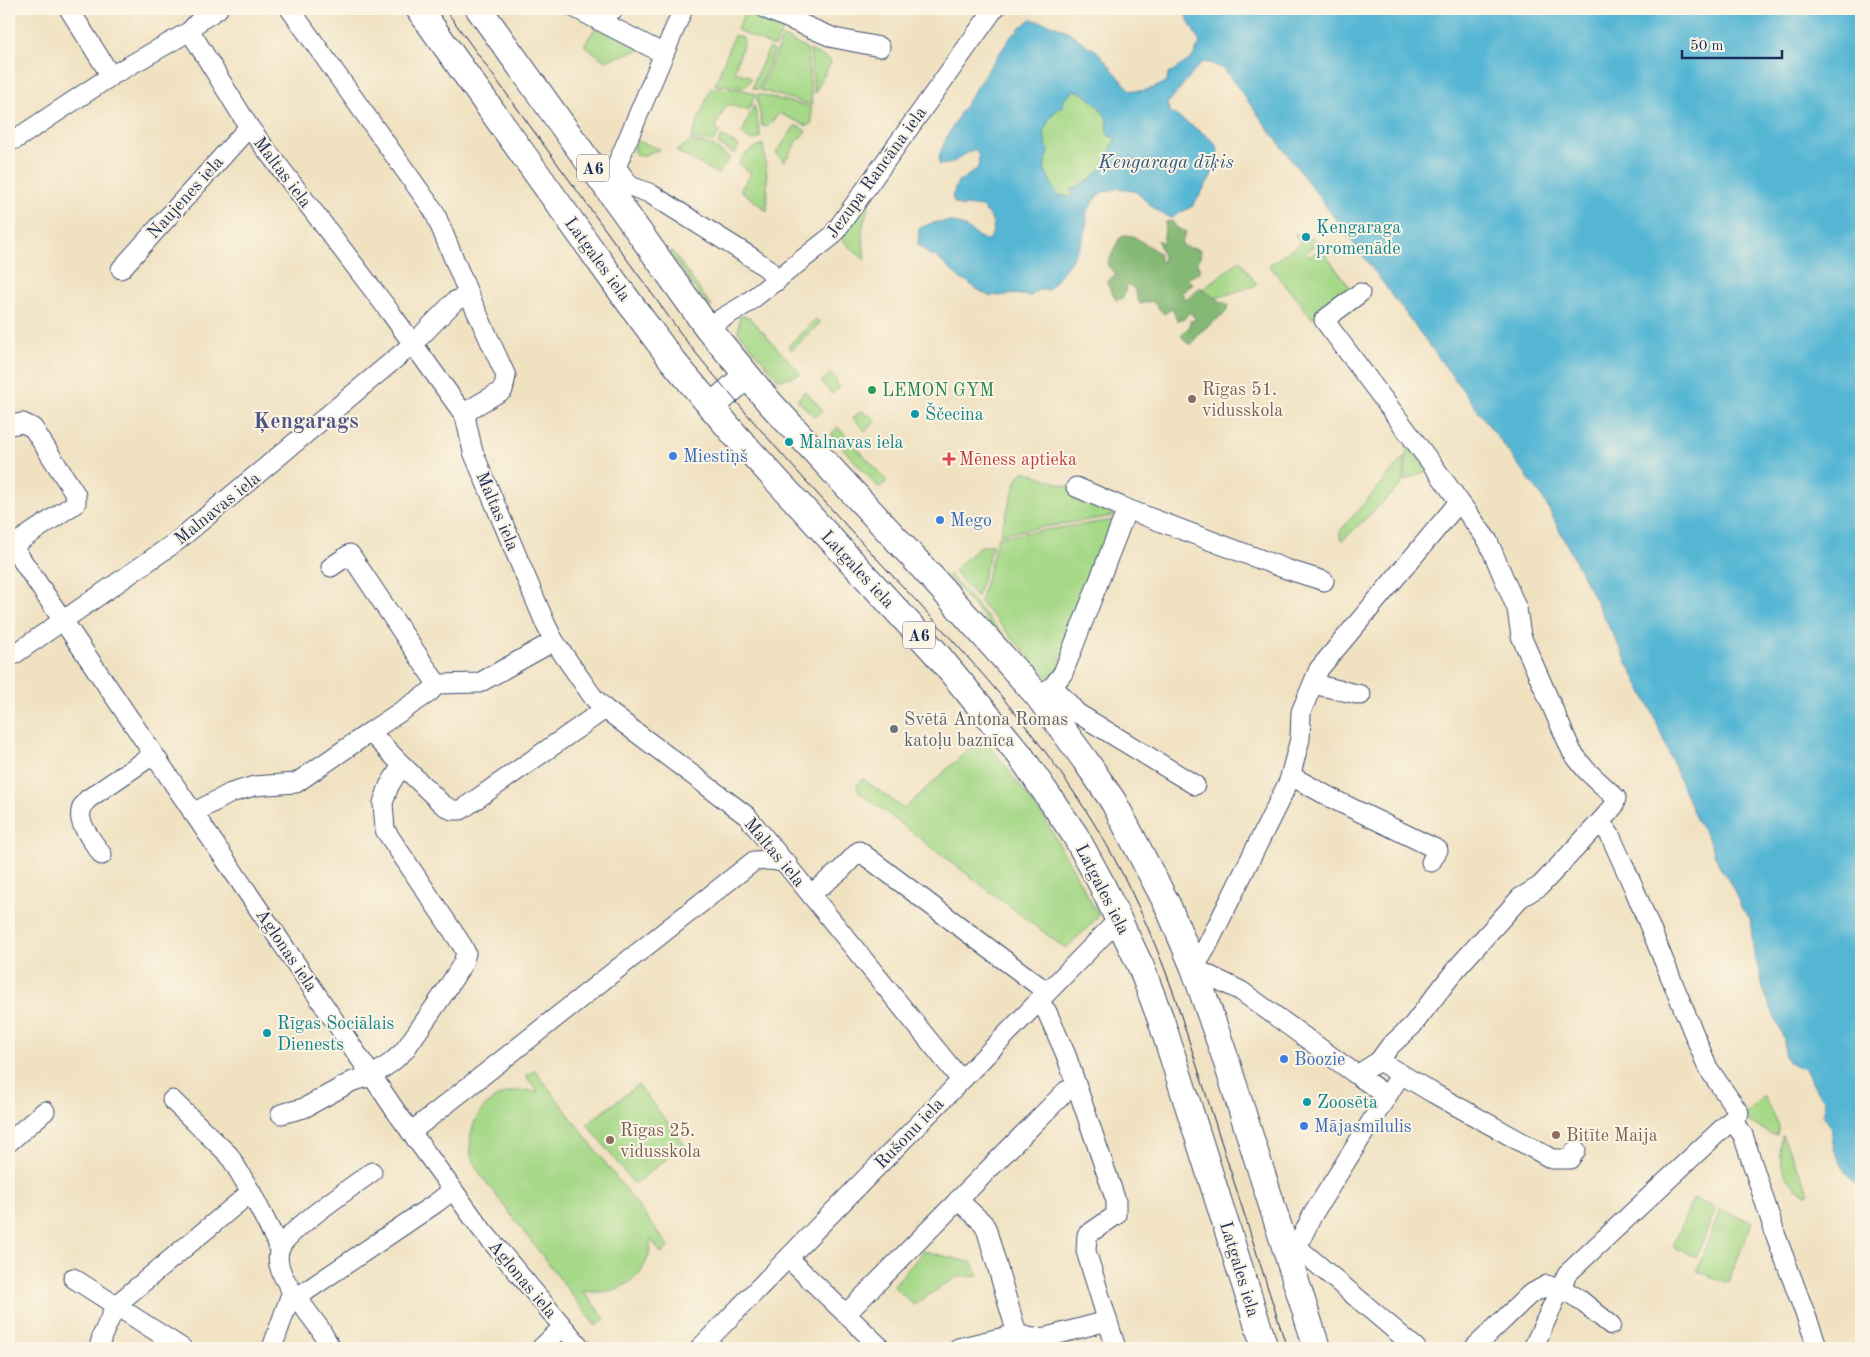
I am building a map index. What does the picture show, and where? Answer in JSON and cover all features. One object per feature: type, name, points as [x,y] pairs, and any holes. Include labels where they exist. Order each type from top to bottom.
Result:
[{"type":"highway","name":"Latgales iela","points":[[419,9],[672,360],[742,443],[935,652],[1020,755],[1075,835],[1119,919],[1141,967],[1161,1020],[1265,1348]]},
{"type":"highway","name":"A6","points":[[479,9],[615,182],[707,327],[746,376],[974,624],[1046,691],[1085,760],[1112,801],[1163,897],[1194,968],[1291,1249],[1317,1348]]},
{"type":"highway","points":[[711,406],[746,376]]},
{"type":"street","points":[[69,9],[111,76]]},
{"type":"street","points":[[9,141],[16,139],[111,76],[190,32],[198,22],[218,9]]},
{"type":"street","points":[[290,9],[434,211],[469,295],[506,376],[503,390],[472,408],[465,416]]},
{"type":"street","points":[[577,9],[664,54]]},
{"type":"street","points":[[598,20],[614,9]]},
{"type":"street","points":[[683,9],[616,167],[615,182],[648,193],[751,257],[768,269],[777,281]]},
{"type":"street","points":[[766,9],[834,38],[880,47]]},
{"type":"street","name":"Jezupa Rancāna iela","points":[[707,327],[746,304],[832,236],[994,9]]},
{"type":"street","name":"Maltas iela","points":[[190,32],[249,127],[465,416],[473,452],[540,613],[554,641],[593,697],[605,710],[747,816],[961,1080]]},
{"type":"street","name":"Naujenes iela","points":[[121,269],[249,127]]},
{"type":"street","points":[[1357,1075],[1379,1060],[1390,1046],[1412,1026],[1457,968],[1520,898],[1540,886],[1600,822],[1614,806],[1616,798],[1586,770],[1572,752],[1521,636],[1517,609],[1488,541],[1324,320],[1360,293]]},
{"type":"street","name":"Malnavas iela","points":[[9,658],[176,542],[413,344],[455,301],[469,295]]},
{"type":"street","points":[[9,425],[23,423],[33,428],[76,495],[76,503],[10,543]]},
{"type":"street","points":[[1076,487],[1128,509],[1286,569],[1324,581]]},
{"type":"street","points":[[1386,1095],[1241,991],[1194,968],[1209,942],[1291,776],[1300,739],[1301,712],[1319,669],[1459,502]]},
{"type":"street","points":[[1128,509],[1064,673],[1046,691],[1077,713],[1195,785]]},
{"type":"street","name":"Aglonas iela","points":[[10,543],[411,1132],[482,1230],[580,1348]]},
{"type":"street","points":[[331,567],[350,554],[437,684]]},
{"type":"street","points":[[193,813],[231,793],[254,786],[296,783],[430,692],[437,684],[479,682],[554,641]]},
{"type":"street","points":[[1312,684],[1361,695]]},
{"type":"street","points":[[370,732],[442,804],[452,810],[461,810],[605,710]]},
{"type":"street","points":[[102,855],[82,823],[79,815],[82,805],[88,799],[154,755]]},
{"type":"street","points":[[281,1114],[304,1108],[353,1081],[372,1076],[392,1062],[404,1051],[463,963],[466,953],[462,945],[385,830],[383,803],[389,786],[402,765]]},
{"type":"street","points":[[1291,776],[1438,850],[1432,862]]},
{"type":"street","points":[[1533,1348],[1566,1274],[1739,1114],[1708,1068],[1629,877],[1610,835],[1600,822]]},
{"type":"street","points":[[411,1132],[754,861],[758,850],[757,828]]},
{"type":"street","points":[[812,894],[841,870],[859,851],[1042,997],[1066,1055],[1116,1201],[1116,1215],[1087,1235],[1086,1251],[1116,1348]]},
{"type":"street","points":[[754,861],[770,860],[787,864]]},
{"type":"street","name":"Rušonu iela","points":[[700,1348],[1119,919]]},
{"type":"street","points":[[1379,1060],[1552,1159],[1570,1159],[1576,1150]]},
{"type":"street","points":[[1401,1074],[1386,1095],[1291,1249],[1416,1348]]},
{"type":"street","points":[[846,1314],[1066,1091],[1077,1088]]},
{"type":"street","points":[[172,1100],[229,1155],[280,1248],[279,1264],[283,1277],[320,1329],[331,1348]]},
{"type":"street","points":[[9,1142],[46,1111]]},
{"type":"street","points":[[1732,1121],[1743,1135],[1776,1236],[1818,1348]]},
{"type":"street","points":[[280,1248],[290,1234],[372,1172]]},
{"type":"street","points":[[272,1348],[294,1294],[436,1203],[453,1190]]},
{"type":"street","points":[[99,1348],[102,1336],[116,1305],[251,1192]]},
{"type":"street","points":[[958,1200],[986,1228],[1016,1334]]},
{"type":"street","points":[[788,1258],[881,1348]]},
{"type":"street","points":[[74,1278],[182,1348]]},
{"type":"street","points":[[1474,1348],[1529,1295],[1547,1285],[1579,1299],[1611,1325]]},
{"type":"street","points":[[958,1348],[1016,1334],[1032,1338],[1047,1337],[1107,1320]]},
{"type":"street","points":[[541,1348],[563,1327]]},
{"type":"green space","points":[[746,9],[782,25],[783,27],[776,46],[770,46],[737,30]]},
{"type":"green space","points":[[598,24],[642,49],[605,61],[584,45]]},
{"type":"green space","points":[[734,35],[743,38],[744,41],[734,72],[749,76],[751,79],[744,87],[715,85]]},
{"type":"green space","points":[[783,37],[807,49],[812,105],[760,90]]},
{"type":"green space","points":[[769,48],[774,51],[758,90],[753,88],[755,79]]},
{"type":"green space","points":[[810,50],[830,60],[831,63],[814,94]]},
{"type":"green space","points":[[711,88],[741,89],[756,94],[748,111],[727,104],[716,125],[719,133],[713,142],[691,139]]},
{"type":"green space","points":[[1074,90],[1088,97],[1098,106],[1107,120],[1109,136],[1116,137],[1104,167],[1091,179],[1071,190],[1073,195],[1070,197],[1057,196],[1044,168],[1048,151],[1042,130],[1045,128],[1051,115],[1063,105],[1065,98]]},
{"type":"green space","points":[[758,94],[811,107],[812,123],[807,126],[779,113],[767,127],[762,126]]},
{"type":"green space","points":[[754,105],[760,138],[752,140],[742,133]]},
{"type":"green space","points":[[795,126],[806,131],[784,162],[776,153]]},
{"type":"green space","points":[[722,136],[739,146],[735,154],[718,144]]},
{"type":"green space","points":[[635,140],[660,149],[642,156],[635,155]]},
{"type":"green space","points":[[691,141],[713,146],[730,158],[718,174],[676,151]]},
{"type":"green space","points":[[763,144],[767,176],[767,211],[740,190],[750,176],[750,172],[739,164],[741,160],[749,152]]},
{"type":"green space","points":[[874,187],[862,230],[865,260],[846,244],[841,237]]},
{"type":"green space","points":[[1172,221],[1177,228],[1186,232],[1181,243],[1186,247],[1201,250],[1200,258],[1197,262],[1201,272],[1188,278],[1193,283],[1181,292],[1186,299],[1201,287],[1210,295],[1228,305],[1226,312],[1198,334],[1192,344],[1187,343],[1181,335],[1190,326],[1190,321],[1196,320],[1190,312],[1184,319],[1177,320],[1172,309],[1164,314],[1152,301],[1140,304],[1133,287],[1127,285],[1123,298],[1116,300],[1107,283],[1113,276],[1117,275],[1107,265],[1119,239],[1125,235],[1133,236],[1159,253],[1160,260],[1163,263],[1158,240],[1163,243],[1166,222]]},
{"type":"green space","points":[[1295,233],[1306,240],[1313,237],[1317,243],[1306,252],[1310,256],[1321,249],[1352,290],[1312,318],[1269,265],[1301,243]]},
{"type":"green space","points":[[672,251],[712,307],[708,306],[669,253]]},
{"type":"green space","points":[[1240,260],[1257,285],[1212,299],[1203,289]]},
{"type":"green space","points":[[740,315],[750,318],[801,374],[779,380],[738,332]]},
{"type":"green space","points":[[816,319],[820,323],[792,350],[788,346]]},
{"type":"green space","points":[[831,373],[837,379],[835,381],[840,387],[832,394],[821,382]]},
{"type":"green space","points":[[805,391],[821,408],[822,411],[815,417],[797,400]]},
{"type":"green space","points":[[862,410],[867,416],[869,414],[876,421],[865,431],[853,418]]},
{"type":"green space","points":[[838,427],[887,481],[880,487],[876,485],[831,435]]},
{"type":"green space","points":[[1407,445],[1428,470],[1405,480]]},
{"type":"green space","points":[[1405,456],[1403,483],[1343,540],[1340,538],[1340,531]]},
{"type":"green space","points":[[1024,471],[1088,496],[1109,509],[1114,516],[1000,534],[1017,479]]},
{"type":"green space","points":[[1114,520],[1057,671],[1048,678],[980,602],[998,537]]},
{"type":"green space","points":[[993,544],[977,597],[954,571],[978,547]]},
{"type":"green space","points":[[949,574],[1045,682],[1043,684],[947,576]]},
{"type":"green space","points":[[983,736],[1046,821],[1099,916],[1067,948],[859,792],[857,785],[863,779],[904,809]]},
{"type":"green space","points":[[535,1070],[669,1247],[661,1253],[651,1239],[645,1264],[639,1274],[630,1282],[609,1291],[583,1291],[605,1319],[596,1326],[486,1182],[475,1165],[471,1154],[473,1126],[479,1114],[487,1104],[510,1092],[523,1090],[538,1092],[526,1076]]},
{"type":"green space","points":[[638,1085],[685,1145],[634,1184],[587,1124]]},
{"type":"green space","points":[[1764,1097],[1779,1127],[1777,1135],[1773,1135],[1744,1119],[1743,1116]]},
{"type":"green space","points":[[1782,1135],[1809,1193],[1807,1195],[1793,1185],[1784,1170],[1780,1153]]},
{"type":"green space","points":[[1693,1199],[1716,1208],[1696,1257],[1673,1247]]},
{"type":"green space","points":[[1720,1210],[1752,1222],[1728,1283],[1697,1271]]},
{"type":"green space","points":[[924,1251],[973,1263],[979,1276],[956,1277],[914,1305],[893,1286]]},
{"type":"water","name":"Ķengaraga dīķis","points":[[1182,9],[1861,9],[1861,1191],[1844,1169],[1834,1149],[1831,1128],[1824,1116],[1825,1099],[1817,1092],[1805,1069],[1789,1063],[1785,1057],[1784,1039],[1763,989],[1754,954],[1750,918],[1742,909],[1732,886],[1718,863],[1707,836],[1697,822],[1651,709],[1543,498],[1224,69],[1202,62],[1167,104],[1170,112],[1215,143],[1218,151],[1213,173],[1193,206],[1170,218],[1155,209],[1136,192],[1119,188],[1103,192],[1097,196],[1086,213],[1087,221],[1082,242],[1069,264],[1048,290],[1038,290],[1031,296],[1012,294],[994,295],[991,297],[973,287],[967,281],[962,280],[918,244],[919,229],[929,224],[945,221],[961,225],[989,241],[993,227],[988,213],[982,207],[965,205],[962,207],[955,203],[952,197],[958,181],[978,168],[979,156],[973,149],[949,164],[939,164],[940,154],[946,138],[981,80],[1012,35],[1018,32],[1018,29],[1031,19],[1064,29],[1096,50],[1130,90],[1134,91],[1159,86],[1167,81],[1168,74],[1192,58],[1200,43]],"holes":[[[1075,90],[1093,101],[1102,111],[1107,120],[1109,136],[1116,138],[1104,167],[1091,179],[1071,190],[1073,193],[1070,197],[1057,196],[1044,168],[1048,151],[1043,130],[1051,115],[1063,105],[1065,98]]]},
{"type":"tram line","points":[[445,9],[687,342],[786,459],[988,680],[1034,737],[1077,797],[1120,869],[1144,919],[1175,997],[1287,1348]]},
{"type":"place","name":"Ķengaraga promenāde","points":[[1306,237]]},
{"type":"place","name":"LEMON GYM","points":[[872,390]]},
{"type":"place","name":"Rīgas 51. vidusskola","points":[[1192,399]]},
{"type":"place","name":"Ščecina","points":[[915,414]]},
{"type":"place","name":"Malnavas iela","points":[[789,442]]},
{"type":"place","name":"Miestiņš","points":[[673,456]]},
{"type":"place","name":"Mēness aptieka","points":[[949,459]]},
{"type":"place","name":"Mego","points":[[940,520]]},
{"type":"place","name":"Svētā Antona Romas katoļu baznīca","points":[[894,729]]},
{"type":"place","name":"Rīgas Sociālais Dienests","points":[[267,1033]]},
{"type":"place","name":"Boozie","points":[[1284,1059]]},
{"type":"place","name":"Zoosēta","points":[[1307,1102]]},
{"type":"place","name":"Mājasmīlulis","points":[[1304,1126]]},
{"type":"place","name":"Bitīte Maija","points":[[1556,1135]]},
{"type":"place","name":"Rīgas 25. vidusskola","points":[[610,1140]]},
{"type":"district","name":"Ķengarags","points":[[306,420]]}]
